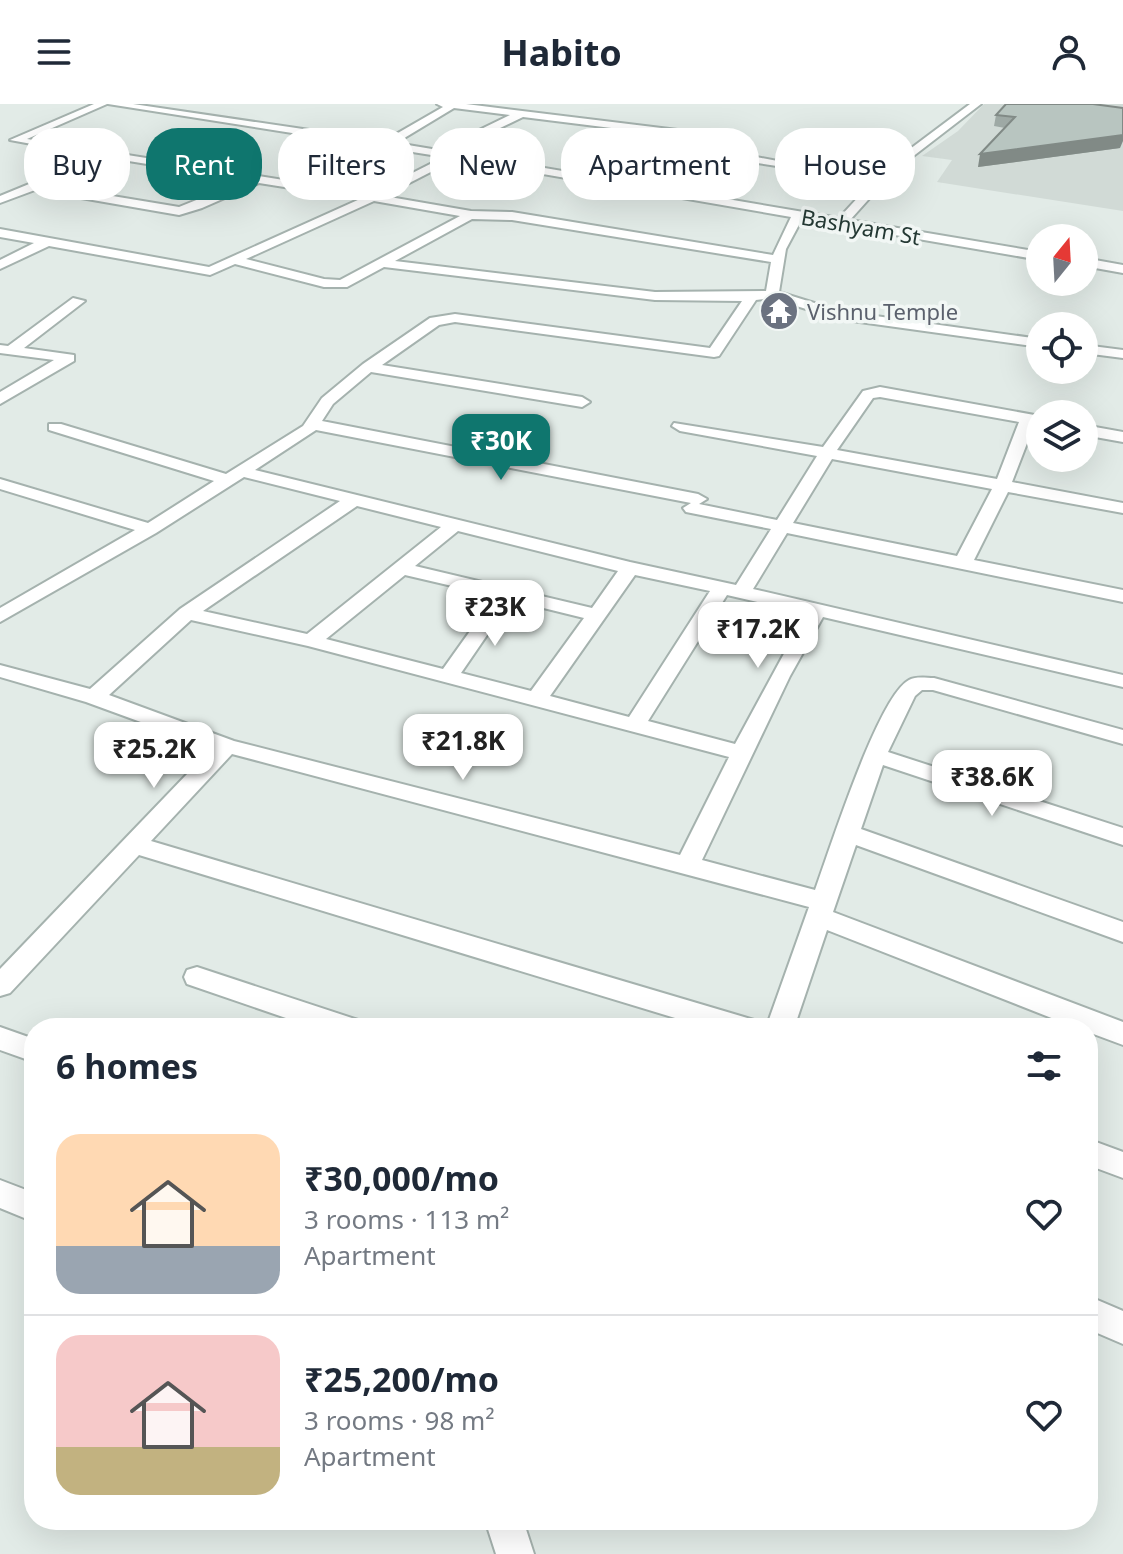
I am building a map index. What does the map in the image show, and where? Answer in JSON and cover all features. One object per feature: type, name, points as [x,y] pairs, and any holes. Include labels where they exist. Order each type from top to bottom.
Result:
[{"type":"street","points":[[0,146],[102,104]]},
{"type":"street","name":"Bashyam St","points":[[113,104],[278,128]]},
{"type":"street","points":[[493,128],[541,104]]},
{"type":"street","points":[[841,223],[890,169],[976,104]]},
{"type":"street","points":[[411,128],[447,105],[735,140],[747,147],[740,156],[742,158],[775,163]]},
{"type":"street","points":[[15,140],[24,141]]},
{"type":"street","name":"Bashyam St","points":[[545,172],[1026,254]]},
{"type":"street","points":[[0,200],[24,190]]},
{"type":"street","points":[[115,200],[179,211],[211,200]]},
{"type":"street","points":[[0,233],[210,271],[366,200]]},
{"type":"street","points":[[389,200],[470,215],[512,216],[777,259]]},
{"type":"street","points":[[234,260],[333,284],[349,282],[470,215]]},
{"type":"street","points":[[772,294],[777,259],[798,216]]},
{"type":"street","points":[[0,265],[46,242]]},
{"type":"street","points":[[384,263],[627,294],[751,297],[772,294],[838,315],[1026,341]]},
{"type":"street","points":[[1098,265],[1123,269]]},
{"type":"street","points":[[0,616],[150,529],[309,429],[327,401],[368,367],[435,321],[455,318],[714,353],[751,297]]},
{"type":"street","points":[[6,349],[78,301]]},
{"type":"street","points":[[0,399],[69,358],[6,349]]},
{"type":"street","points":[[1098,351],[1123,354]]},
{"type":"street","points":[[368,367],[582,402]]},
{"type":"street","points":[[635,725],[731,590],[782,525],[868,394],[880,392],[1026,419]]},
{"type":"street","points":[[311,424],[1123,596]]},
{"type":"street","points":[[680,426],[1123,508]]},
{"type":"street","points":[[55,427],[236,476],[355,499],[630,568],[1123,681]]},
{"type":"street","points":[[1098,433],[1123,437]]},
{"type":"street","points":[[963,563],[1026,436]]},
{"type":"street","points":[[0,484],[150,529]]},
{"type":"street","points":[[94,697],[187,613],[355,499]]},
{"type":"street","points":[[311,641],[457,523]]},
{"type":"street","points":[[400,568],[597,615]]},
{"type":"street","points":[[536,700],[630,568]]},
{"type":"street","points":[[448,677],[506,594]]},
{"type":"street","points":[[687,865],[775,687],[817,611]]},
{"type":"street","points":[[187,613],[311,641],[743,753]]},
{"type":"street","points":[[0,671],[94,697],[227,746],[687,865],[820,909],[1084,1018]]},
{"type":"street","points":[[783,1018],[875,755],[906,693],[917,684],[934,684],[1123,737]]},
{"type":"street","points":[[0,986],[227,746]]},
{"type":"street","points":[[875,755],[1123,837]]},
{"type":"street","points":[[847,833],[1123,932]]},
{"type":"street","points":[[135,845],[711,1018]]},
{"type":"street","points":[[197,977],[318,1018]]},
{"type":"street","points":[[1098,1024],[1123,1034]]},
{"type":"street","points":[[0,1038],[24,1047]]},
{"type":"street","points":[[1098,1156],[1123,1165]]},
{"type":"street","points":[[0,1194],[24,1204]]},
{"type":"street","points":[[1098,1317],[1123,1328]]},
{"type":"street","points":[[507,1530],[515,1554]]},
{"type":"shaded area","points":[[984,104],[1123,104],[1123,211],[937,182],[952,160],[922,156],[958,131]]},
{"type":"building","points":[[1006,104],[1093,104],[1123,108],[1123,135],[980,154],[1015,117],[996,115]]},
{"type":"place","name":"Vishnu Temple","points":[[779,311]]}]
